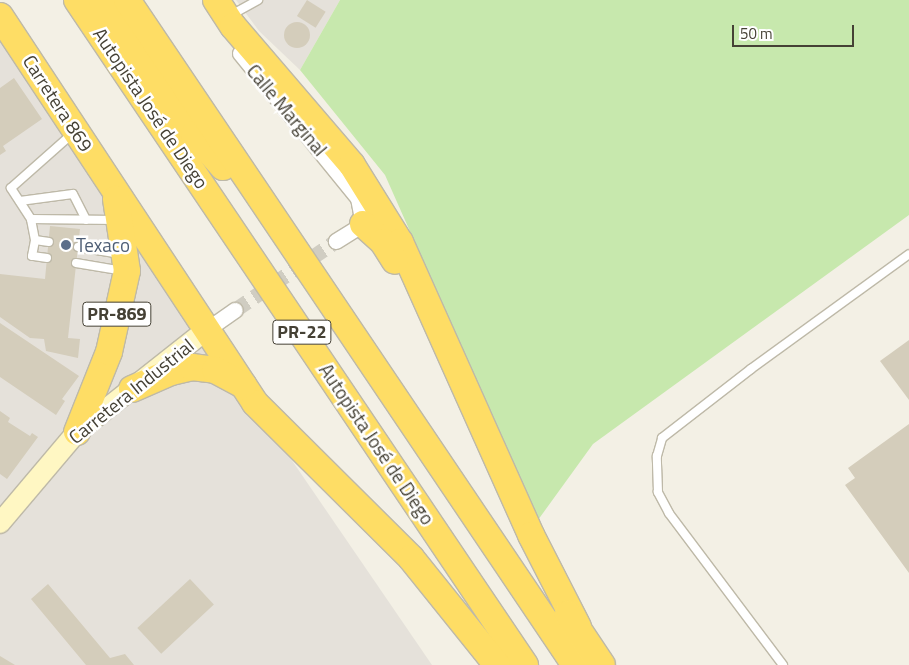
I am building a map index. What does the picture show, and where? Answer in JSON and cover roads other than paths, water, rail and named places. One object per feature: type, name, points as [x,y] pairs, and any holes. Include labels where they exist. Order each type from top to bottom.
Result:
[{"type":"highway","points":[[4,0],[41,78]]},
{"type":"highway","name":"Autopista José de Diego","points":[[77,0],[525,665]]},
{"type":"highway","points":[[102,0],[194,134],[290,242]]},
{"type":"highway","name":"PR-22","points":[[127,0],[574,665]]},
{"type":"highway","name":"Calle Marginal","points":[[222,9],[352,165],[372,218]]},
{"type":"highway","name":"Carretera 869","points":[[0,16],[243,385],[270,419],[412,558],[497,665]]},
{"type":"highway","points":[[194,134],[259,268]]},
{"type":"highway","name":"PR-869","points":[[76,432],[109,352],[126,263],[114,191]]},
{"type":"highway","points":[[372,218],[382,242],[394,260],[449,373],[524,541],[548,588],[578,627],[602,665]]},
{"type":"highway","points":[[132,389],[172,372],[192,367],[215,370],[243,385]]},
{"type":"street","name":"Calle Marginal","points":[[202,0],[243,57],[348,184],[372,218]]},
{"type":"street","points":[[336,242],[372,218]]},
{"type":"street","points":[[206,330],[235,310]]},
{"type":"street","name":"Carretera Industrial","points":[[0,522],[76,432],[206,330]]},
{"type":"lane","points":[[222,9],[258,0]]},
{"type":"lane","points":[[47,258],[32,256],[35,240],[31,219],[12,188],[75,131]]},
{"type":"lane","points":[[20,201],[73,194],[86,220]]},
{"type":"lane","points":[[31,219],[119,220]]},
{"type":"lane","points":[[35,240],[49,242]]},
{"type":"lane","points":[[78,247],[126,263]]},
{"type":"lane","points":[[783,665],[669,513],[658,492],[657,456],[662,438],[750,369],[909,254]]},
{"type":"lane","points":[[76,263],[126,263]]},
{"type":"tunnel","points":[[235,310],[336,241]]},
{"type":"place","name":"Texaco","points":[[66,245]]}]
